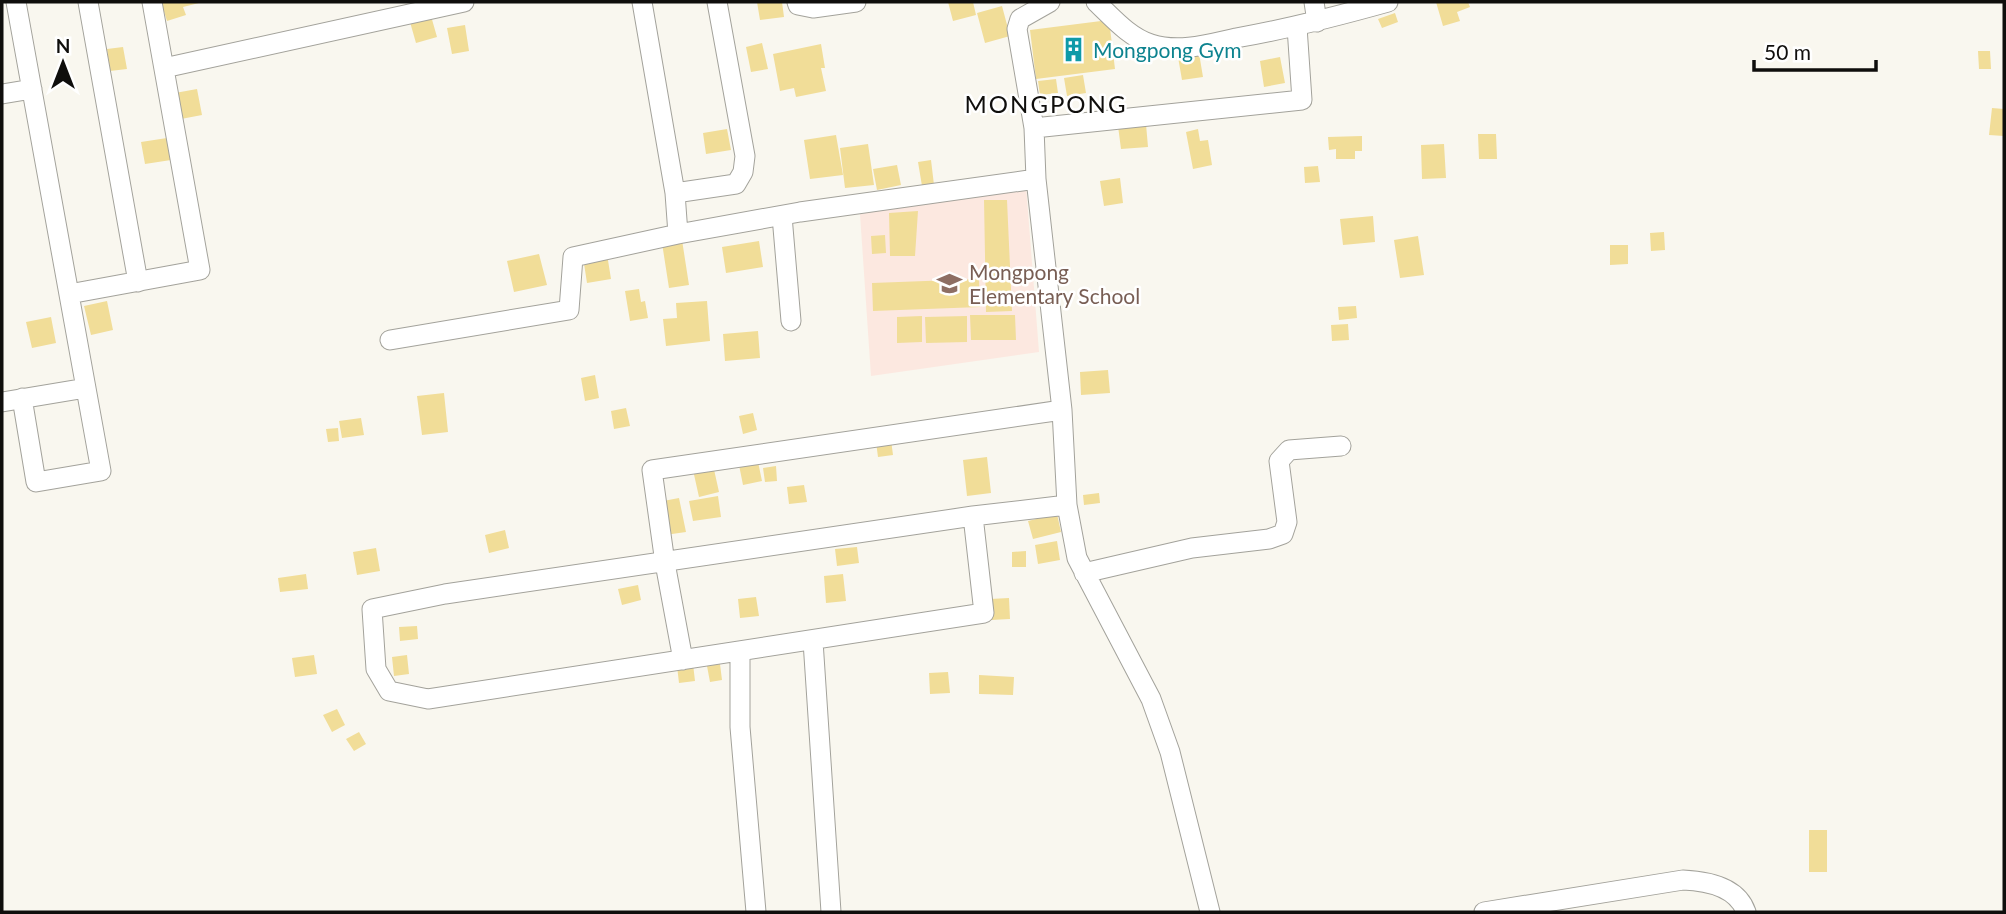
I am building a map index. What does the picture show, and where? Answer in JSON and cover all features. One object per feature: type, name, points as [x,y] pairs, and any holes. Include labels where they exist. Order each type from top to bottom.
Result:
[{"type":"street","points":[[16,2],[101,471],[36,482],[22,398]]},
{"type":"street","points":[[88,2],[138,282]]},
{"type":"street","points":[[69,294],[201,271],[152,2]]},
{"type":"street","points":[[164,68],[464,2]]},
{"type":"street","points":[[642,2],[675,193],[678,233]]},
{"type":"street","points":[[675,193],[736,184],[743,172],[745,156],[717,2]]},
{"type":"street","points":[[797,2],[798,5],[813,8],[856,2]]},
{"type":"street","points":[[1050,2],[1020,19],[1017,29],[1034,128],[1036,179],[1062,410],[1067,505],[1077,558],[1151,699],[1170,752],[1210,912]]},
{"type":"street","points":[[1097,2],[1126,31],[1149,44],[1167,48],[1191,47],[1297,27],[1388,2]]},
{"type":"street","points":[[1314,2],[1317,22]]},
{"type":"street","points":[[1034,128],[1302,100],[1297,27]]},
{"type":"street","points":[[2,94],[32,89]]},
{"type":"street","points":[[390,340],[569,310],[573,257],[678,233],[1036,179]]},
{"type":"street","points":[[782,216],[790,321]]},
{"type":"street","points":[[2,402],[86,388]]},
{"type":"street","points":[[683,660],[665,563],[652,470],[1062,410]]},
{"type":"street","points":[[1084,573],[1192,548],[1269,539],[1283,534],[1287,522],[1279,461],[1289,450],[1341,446]]},
{"type":"street","points":[[973,516],[984,613],[428,699],[389,691],[376,669],[372,609],[445,594],[973,516],[1067,505]]},
{"type":"street","points":[[813,641],[831,912]]},
{"type":"street","points":[[740,651],[740,727],[756,912]]},
{"type":"street","points":[[1484,912],[1683,880],[1708,881],[1727,890],[1744,905],[1746,912]]},
{"type":"shaded area","name":"Mongpong Elementary School","points":[[1026,186],[1039,352],[871,376],[860,214]]},
{"type":"building","points":[[161,2],[199,3],[183,7],[186,15],[167,21]]},
{"type":"building","points":[[757,2],[782,2],[784,17],[760,20]]},
{"type":"building","points":[[948,2],[973,2],[976,15],[953,21]]},
{"type":"building","points":[[1436,2],[1468,2],[1470,7],[1457,12],[1460,21],[1443,26]]},
{"type":"building","points":[[1002,6],[1010,36],[985,43],[977,13]]},
{"type":"building","points":[[1395,13],[1398,22],[1382,28],[1378,19]]},
{"type":"building","points":[[431,16],[437,37],[416,43],[410,22]]},
{"type":"building","name":"Mongpong Gym","points":[[1109,20],[1115,69],[1036,79],[1030,30]]},
{"type":"building","points":[[465,25],[469,51],[452,54],[447,28]]},
{"type":"building","points":[[762,43],[768,69],[751,72],[746,47]]},
{"type":"building","points":[[821,44],[825,68],[821,68],[826,91],[796,97],[794,88],[780,91],[773,54]]},
{"type":"building","points":[[123,47],[127,69],[110,71],[107,49]]},
{"type":"building","points":[[1978,51],[1990,51],[1991,69],[1979,69]]},
{"type":"building","points":[[1199,53],[1203,77],[1182,80],[1178,57]]},
{"type":"building","points":[[1280,57],[1285,83],[1264,87],[1260,61]]},
{"type":"building","points":[[1083,75],[1086,93],[1067,96],[1064,78]]},
{"type":"building","points":[[1056,79],[1058,93],[1040,95],[1038,81]]},
{"type":"building","points":[[197,89],[202,115],[181,119],[175,93]]},
{"type":"building","points":[[1992,108],[2004,109],[2004,136],[1989,135]]},
{"type":"building","points":[[1146,124],[1148,147],[1121,149],[1118,126]]},
{"type":"building","points":[[727,129],[731,150],[706,154],[703,133]]},
{"type":"building","points":[[1198,129],[1200,141],[1208,140],[1212,165],[1193,169],[1186,132]]},
{"type":"building","points":[[1478,134],[1496,134],[1497,159],[1479,159]]},
{"type":"building","points":[[836,135],[843,175],[810,179],[804,140]]},
{"type":"building","points":[[1362,136],[1362,151],[1355,151],[1355,159],[1336,159],[1336,149],[1329,150],[1328,137]]},
{"type":"building","points":[[167,138],[171,160],[145,164],[141,142]]},
{"type":"building","points":[[868,144],[874,185],[845,188],[840,148]]},
{"type":"building","points":[[1444,144],[1446,178],[1422,179],[1421,145]]},
{"type":"building","points":[[931,160],[934,185],[922,186],[918,162]]},
{"type":"building","points":[[897,165],[901,185],[877,190],[873,169]]},
{"type":"building","points":[[1318,166],[1320,182],[1305,183],[1304,167]]},
{"type":"building","points":[[1120,178],[1123,203],[1104,206],[1100,181]]},
{"type":"building","points":[[984,200],[1007,200],[1012,311],[986,312]]},
{"type":"building","points":[[918,211],[915,256],[890,256],[889,213]]},
{"type":"building","points":[[1373,216],[1375,242],[1343,245],[1340,219]]},
{"type":"building","points":[[1664,232],[1665,250],[1651,251],[1650,233]]},
{"type":"building","points":[[885,235],[886,253],[872,254],[871,236]]},
{"type":"building","points":[[1418,236],[1424,275],[1400,278],[1394,240]]},
{"type":"building","points":[[682,240],[689,285],[669,288],[662,243]]},
{"type":"building","points":[[759,241],[763,267],[726,273],[722,247]]},
{"type":"building","points":[[1610,245],[1628,245],[1628,264],[1610,265]]},
{"type":"building","points":[[539,254],[547,285],[514,292],[507,261]]},
{"type":"building","points":[[607,254],[611,279],[587,283],[583,257]]},
{"type":"building","points":[[979,279],[980,307],[873,311],[872,283]]},
{"type":"building","points":[[639,289],[641,302],[645,301],[648,318],[630,321],[625,291]]},
{"type":"building","points":[[107,301],[113,330],[91,335],[84,306]]},
{"type":"building","points":[[707,301],[710,341],[666,346],[663,319],[677,318],[676,303]]},
{"type":"building","points":[[1356,306],[1357,318],[1339,320],[1338,307]]},
{"type":"building","points":[[970,315],[1015,315],[1016,340],[971,340]]},
{"type":"building","points":[[922,316],[922,342],[897,343],[897,317]]},
{"type":"building","points":[[967,316],[967,342],[926,343],[925,317]]},
{"type":"building","points":[[51,317],[56,343],[32,348],[26,322]]},
{"type":"building","points":[[1348,324],[1349,340],[1332,341],[1331,325]]},
{"type":"building","points":[[758,331],[760,358],[725,361],[723,334]]},
{"type":"building","points":[[1108,370],[1110,393],[1081,395],[1080,372]]},
{"type":"building","points":[[595,375],[599,398],[585,401],[581,378]]},
{"type":"building","points":[[444,393],[448,432],[422,435],[417,396]]},
{"type":"building","points":[[626,408],[630,426],[614,429],[611,411]]},
{"type":"building","points":[[753,413],[757,430],[743,434],[739,416]]},
{"type":"building","points":[[361,418],[364,435],[342,438],[339,421]]},
{"type":"building","points":[[338,428],[339,441],[328,442],[326,429]]},
{"type":"building","points":[[891,440],[893,455],[878,457],[876,442]]},
{"type":"building","points":[[757,457],[762,481],[743,485],[738,460]]},
{"type":"building","points":[[987,457],[991,493],[967,496],[963,460]]},
{"type":"building","points":[[713,465],[719,492],[699,497],[693,470]]},
{"type":"building","points":[[776,466],[777,481],[765,482],[763,468]]},
{"type":"building","points":[[804,485],[807,502],[789,504],[787,487]]},
{"type":"building","points":[[1099,493],[1100,503],[1084,505],[1083,495]]},
{"type":"building","points":[[718,496],[721,517],[693,521],[689,501]]},
{"type":"building","points":[[679,498],[686,532],[665,535],[658,502]]},
{"type":"building","points":[[1057,514],[1061,532],[1033,539],[1028,521]]},
{"type":"building","points":[[505,530],[509,548],[489,553],[485,535]]},
{"type":"building","points":[[1057,541],[1060,560],[1038,564],[1035,545]]},
{"type":"building","points":[[857,547],[859,563],[837,566],[835,549]]},
{"type":"building","points":[[376,548],[380,571],[357,575],[353,552]]},
{"type":"building","points":[[1026,551],[1026,567],[1012,567],[1012,552]]},
{"type":"building","points":[[306,574],[308,589],[280,592],[278,578]]},
{"type":"building","points":[[843,574],[846,601],[826,603],[824,576]]},
{"type":"building","points":[[638,585],[641,600],[622,605],[618,589]]},
{"type":"building","points":[[756,597],[759,616],[740,618],[738,599]]},
{"type":"building","points":[[1009,598],[1010,619],[991,620],[990,599]]},
{"type":"building","points":[[417,626],[418,639],[400,641],[399,627]]},
{"type":"building","points":[[314,655],[317,674],[295,677],[292,658]]},
{"type":"building","points":[[407,655],[409,674],[394,676],[392,657]]},
{"type":"building","points":[[693,664],[695,681],[679,683],[677,666]]},
{"type":"building","points":[[720,664],[722,680],[710,682],[707,666]]},
{"type":"building","points":[[948,672],[950,693],[930,694],[929,673]]},
{"type":"building","points":[[979,675],[1014,677],[1013,695],[979,694]]},
{"type":"building","points":[[337,709],[345,725],[332,732],[323,715]]},
{"type":"building","points":[[359,732],[366,744],[354,751],[346,739]]},
{"type":"building","points":[[1809,830],[1827,830],[1827,872],[1809,872]]},
{"type":"place","name":"Mongpong Gym","points":[[1073,49]]},
{"type":"place","name":"Mongpong Elementary School","points":[[949,283]]},
{"type":"district","name":"MONGPONG","points":[[1046,103]]}]
